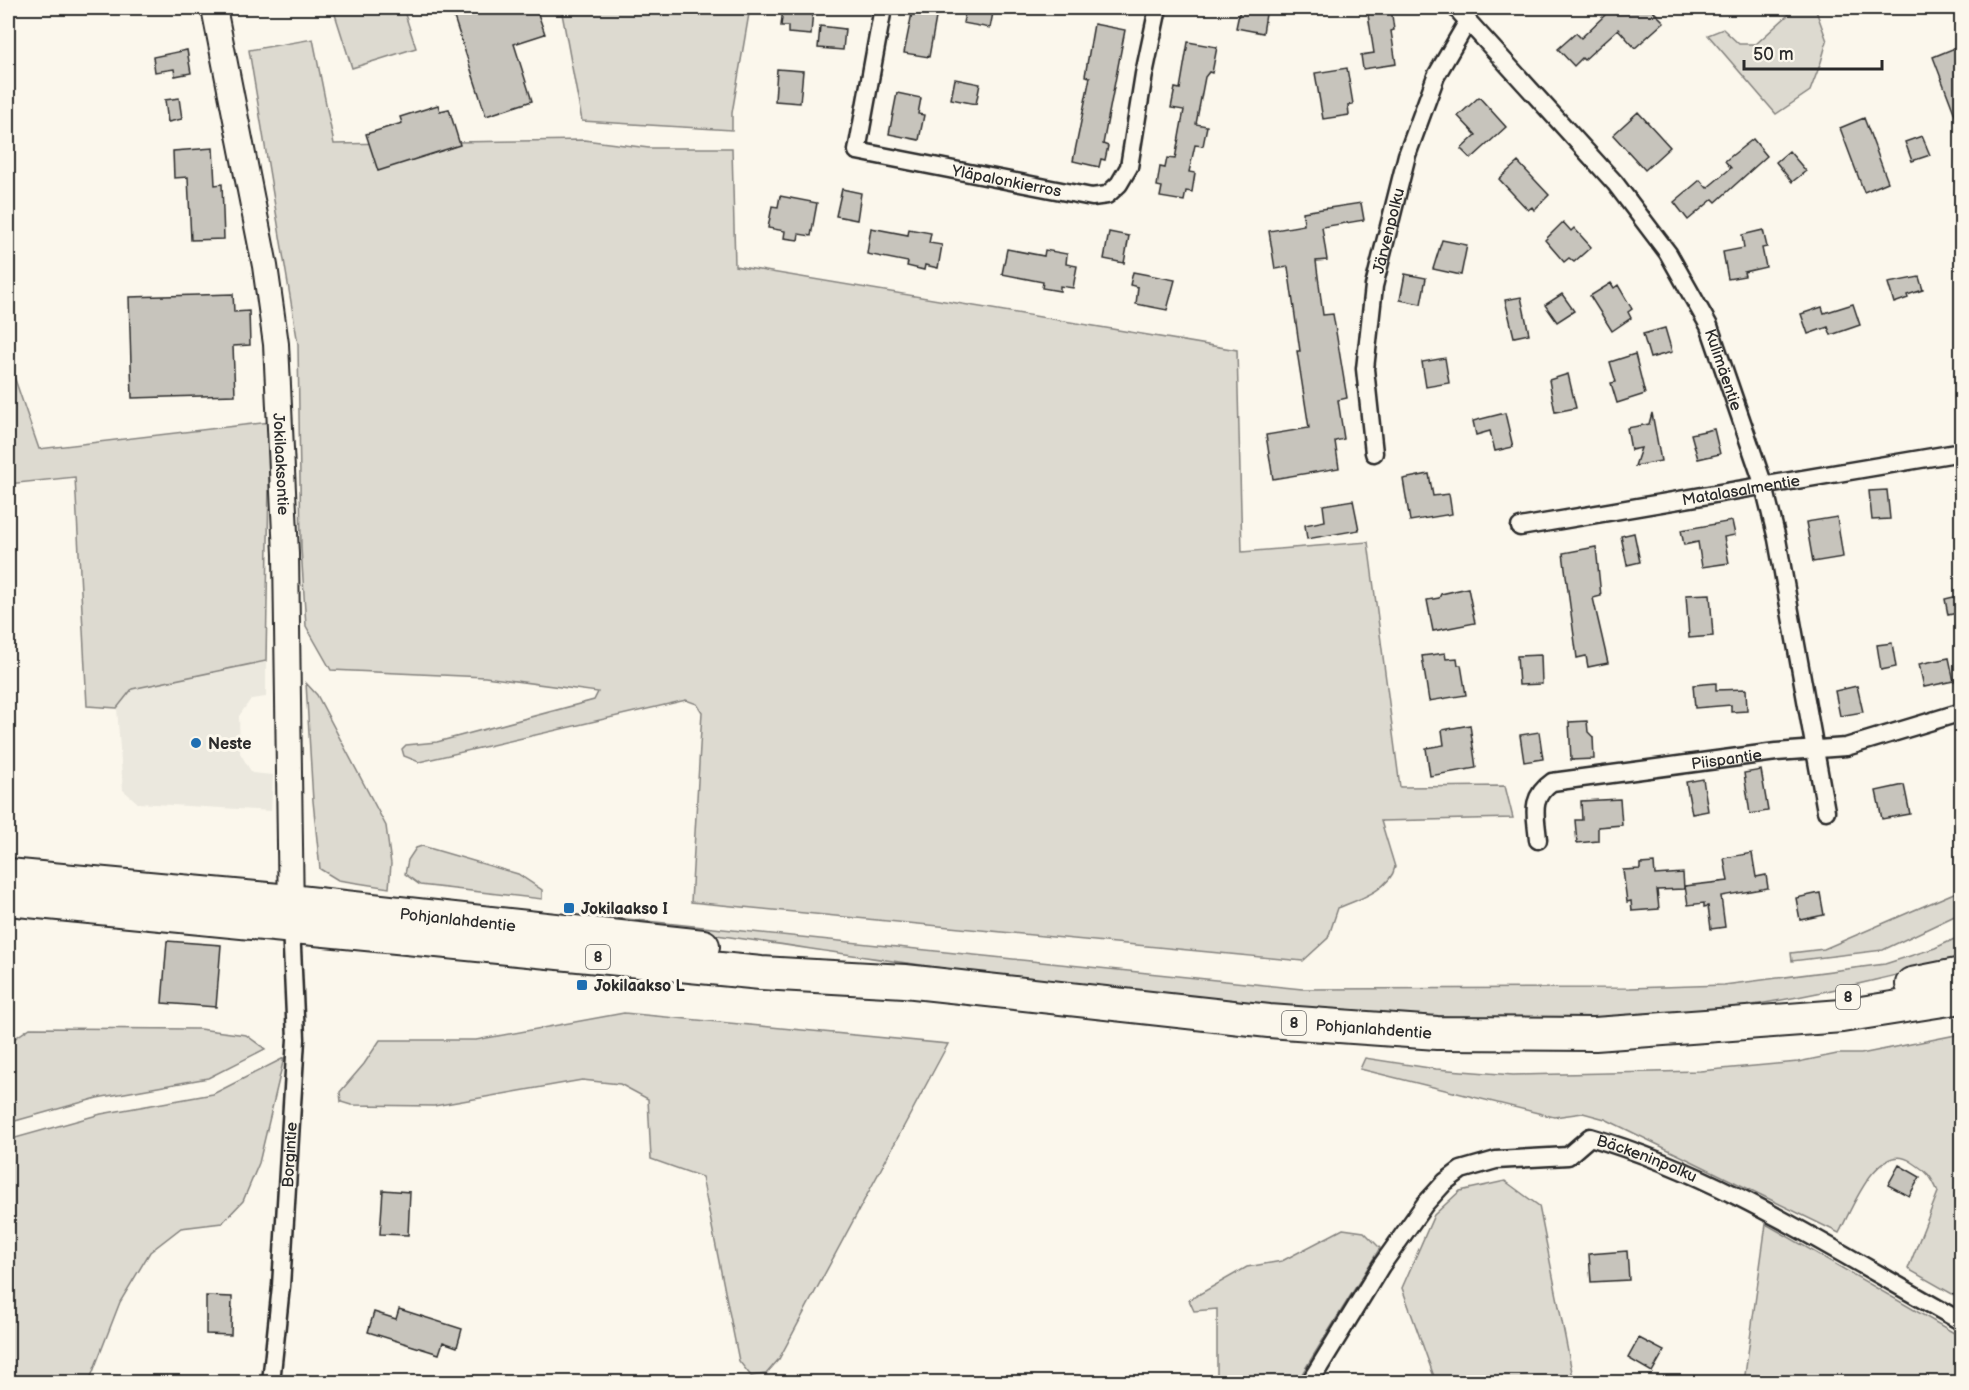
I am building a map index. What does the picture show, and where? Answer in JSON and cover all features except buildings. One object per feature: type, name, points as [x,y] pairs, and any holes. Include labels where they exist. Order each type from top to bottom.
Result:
[{"type":"highway","name":"Pohjanlahdentie","points":[[8,875],[761,973],[905,981],[1269,1021],[1437,1033],[1595,1035],[1842,1016],[1962,997]]},
{"type":"highway","name":"Pohjanlahdentie","points":[[8,898],[291,913]]},
{"type":"highway","name":"Pohjanlahdentie","points":[[1736,1023],[1836,999],[1962,974]]},
{"type":"street","name":"Jokilaaksontie","points":[[214,8],[265,266],[276,344],[286,554],[291,913]]},
{"type":"street","name":"Yläpalonkierros","points":[[883,8],[857,151],[1092,197],[1107,195],[1119,184],[1129,167],[1144,74],[1158,8]]},
{"type":"street","name":"Kulimäentie","points":[[1456,8],[1615,183],[1668,253],[1709,326],[1764,486],[1777,539],[1826,811]]},
{"type":"street","name":"Järvenpolku","points":[[1374,453],[1365,369],[1374,286],[1407,155],[1436,76],[1468,21]]},
{"type":"street","name":"Matalasalmentie","points":[[1520,527],[1962,452]]},
{"type":"street","name":"Piispantie","points":[[1538,840],[1535,803],[1540,790],[1552,782],[1846,747],[1962,712]]},
{"type":"street","name":"Borgintie","points":[[271,1383],[281,1286],[296,1040],[291,913]]},
{"type":"street","name":"Bäckeninpolku","points":[[1310,1383],[1381,1266],[1425,1204],[1445,1182],[1461,1170],[1487,1162],[1568,1156],[1590,1137],[1655,1161],[1757,1207],[1962,1322]]},
{"type":"shaded area","points":[[333,8],[403,8],[416,48],[352,68]]},
{"type":"shaded area","points":[[561,8],[750,8],[732,113],[732,130],[582,121]]},
{"type":"shaded area","points":[[1796,8],[1815,8],[1827,41],[1810,91],[1776,114],[1708,35],[1723,29],[1739,44],[1756,44]]},
{"type":"shaded area","points":[[313,39],[334,144],[584,140],[649,148],[732,148],[735,266],[1237,350],[1242,552],[1368,542],[1400,787],[1505,786],[1513,818],[1381,821],[1395,867],[1392,875],[1387,882],[1372,893],[1338,908],[1328,938],[1303,961],[691,902],[702,712],[697,704],[686,700],[419,762],[404,756],[402,749],[406,745],[437,742],[594,700],[598,692],[485,677],[331,670],[306,626],[301,548],[298,344],[249,50]]},
{"type":"shaded area","points":[[8,359],[39,449],[270,422],[266,661],[132,689],[117,708],[87,706],[75,477],[8,484]]},
{"type":"shaded area","points":[[266,661],[266,697],[251,699],[239,716],[240,753],[252,773],[273,775],[271,811],[138,803],[123,790],[117,708],[132,689]]},
{"type":"shaded area","points":[[306,683],[317,695],[386,826],[391,864],[389,888],[338,880],[320,869],[313,801]]},
{"type":"shaded area","points":[[422,846],[518,874],[542,890],[542,899],[420,885],[405,874],[408,860],[416,848]]},
{"type":"shaded area","points":[[1961,890],[1961,913],[1883,950],[1792,961],[1791,953],[1824,949]]},
{"type":"shaded area","points":[[617,918],[1302,989],[1630,988],[1724,985],[1885,964],[1935,948],[1961,936],[1962,959],[1794,998],[1692,1013],[1612,1017],[1419,1016],[1307,1010],[1084,987],[639,924]]},
{"type":"shaded area","points":[[624,1013],[948,1044],[779,1359],[766,1374],[751,1376],[739,1361],[702,1177],[651,1159],[648,1099],[620,1084],[582,1080],[434,1106],[351,1105],[341,1102],[340,1092],[364,1064],[380,1040],[476,1040]]},
{"type":"shaded area","points":[[30,1028],[199,1029],[246,1035],[265,1049],[208,1078],[97,1098],[8,1123],[8,1043]]},
{"type":"shaded area","points":[[1961,1034],[1961,1299],[1908,1269],[1938,1192],[1928,1174],[1912,1162],[1900,1157],[1888,1160],[1867,1180],[1839,1233],[1605,1119],[1583,1113],[1554,1117],[1360,1069],[1365,1058],[1436,1069],[1513,1075],[1700,1071],[1798,1062],[1837,1054],[1861,1054]]},
{"type":"shaded area","points":[[284,1058],[259,1163],[243,1201],[222,1223],[181,1228],[150,1252],[120,1302],[89,1382],[8,1382],[8,1140],[101,1114],[213,1094]]},
{"type":"shaded area","points":[[1505,1181],[1539,1206],[1574,1382],[1436,1382],[1402,1288],[1434,1215],[1460,1191]]},
{"type":"shaded area","points":[[1766,1224],[1961,1337],[1961,1382],[1744,1382]]},
{"type":"shaded area","points":[[1343,1229],[1364,1232],[1380,1248],[1297,1382],[1217,1382],[1217,1309],[1194,1311],[1189,1300],[1247,1267],[1282,1261]]},
{"type":"place","name":"Neste","points":[[196,743]]},
{"type":"place","name":"Jokilaakso I","points":[[569,908]]},
{"type":"place","name":"Jokilaakso L","points":[[582,985]]}]
